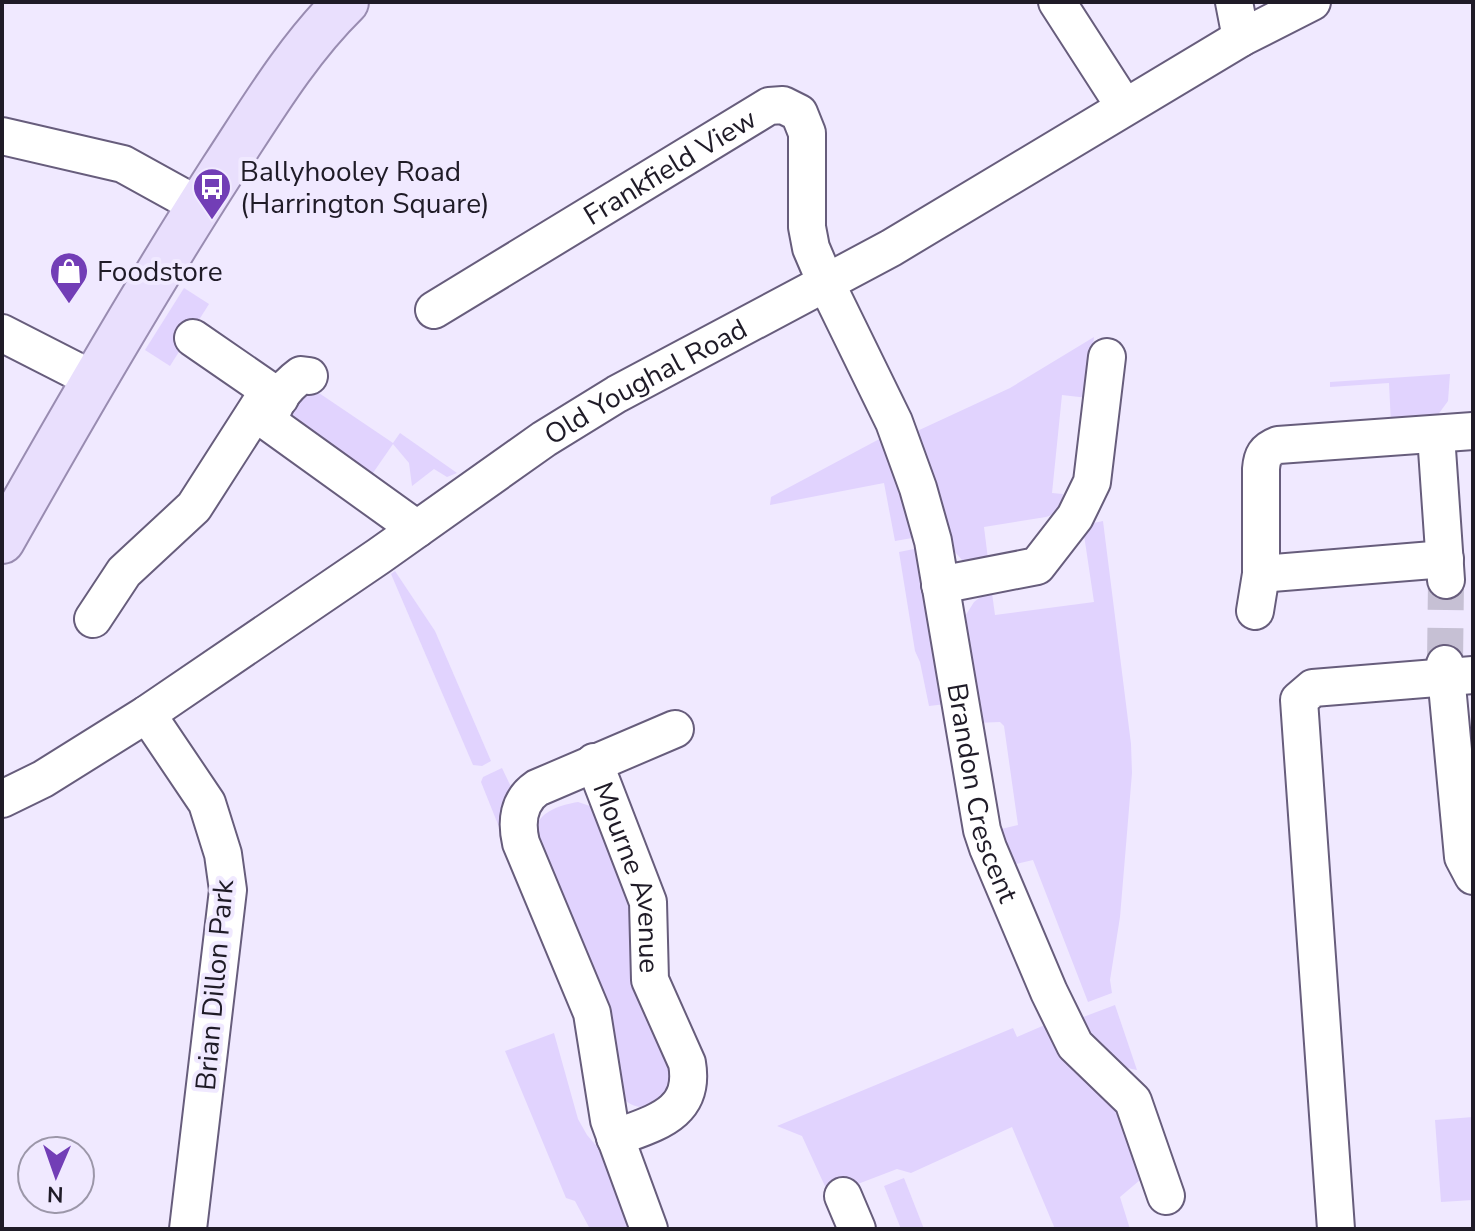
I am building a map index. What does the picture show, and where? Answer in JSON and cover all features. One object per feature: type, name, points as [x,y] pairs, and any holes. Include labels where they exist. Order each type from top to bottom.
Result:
[{"type":"main road","points":[[2,541],[199,206],[303,50],[346,2]]},
{"type":"street","points":[[1057,2],[1124,106]]},
{"type":"street","points":[[1234,2],[1241,38]]},
{"type":"street","name":"Old Youghal Road","points":[[2,799],[43,779],[147,714],[544,439],[593,409],[891,248],[1124,106],[1241,38],[1312,2]]},
{"type":"street","name":"Frankfield View","points":[[434,310],[769,106],[783,105],[799,113],[807,133],[807,227],[811,248],[826,283]]},
{"type":"street","points":[[2,136],[123,164],[199,206]]},
{"type":"street","name":"Brandon Crescent","points":[[826,283],[894,422],[918,488],[933,541],[982,830],[994,867],[1075,1045],[1133,1101],[1166,1196]]},
{"type":"street","points":[[2,333],[94,380]]},
{"type":"street","points":[[193,338],[275,394]]},
{"type":"street","points":[[940,585],[1037,566],[1075,517],[1092,482],[1107,357]]},
{"type":"street","points":[[93,619],[124,572],[194,507],[275,394],[301,375],[309,376]]},
{"type":"street","points":[[275,394],[271,424],[417,529]]},
{"type":"street","points":[[1255,611],[1261,574],[1261,469],[1262,458],[1268,449],[1278,445],[1473,431]]},
{"type":"street","points":[[1261,574],[1446,570],[1436,435]]},
{"type":"street","points":[[1336,1229],[1299,700],[1313,688],[1455,672],[1463,857],[1473,876]]},
{"type":"street","name":"Brian Dillon Park","points":[[147,714],[207,803],[223,854],[228,890],[188,1229]]},
{"type":"street","name":"Mourne Avenue","points":[[649,1229],[609,1120],[592,1013],[518,830],[518,818],[528,794],[594,762],[675,729]]},
{"type":"street","name":"Mourne Avenue","points":[[594,762],[648,902],[650,980],[687,1063],[689,1076],[683,1099],[674,1112],[615,1138]]},
{"type":"street","points":[[843,1196],[857,1229]]},
{"type":"shaded area","points":[[184,288],[209,304],[170,366],[145,350]]},
{"type":"shaded area","points":[[1094,337],[1088,398],[1062,395],[1052,493],[1063,494],[1059,508],[1046,517],[984,527],[988,559],[962,560],[948,544],[915,432],[1010,388]]},
{"type":"shaded area","points":[[1450,374],[1448,401],[1437,416],[1391,424],[1389,383],[1330,387],[1330,382]]},
{"type":"shaded area","points":[[302,388],[313,389],[393,443],[400,433],[457,473],[447,477],[434,469],[412,486],[409,463],[393,444],[366,483],[284,424]]},
{"type":"shaded area","points":[[885,436],[918,537],[895,541],[884,483],[770,505],[771,497]]},
{"type":"shaded area","points":[[1103,521],[1132,773],[1120,917],[1110,980],[1112,993],[1088,1002],[1033,860],[1007,866],[997,830],[1018,825],[1004,726],[1000,722],[976,723],[962,621],[974,602],[992,593],[995,615],[1094,602],[1084,535],[1089,524]]},
{"type":"shaded area","points":[[919,548],[946,704],[929,706],[915,651],[899,552]]},
{"type":"shaded area","points":[[395,571],[435,631],[491,761],[482,766],[473,765],[391,574]]},
{"type":"shaded area","points":[[502,768],[512,789],[505,842],[481,782],[483,777]]},
{"type":"shaded area","points":[[578,802],[590,806],[597,813],[639,906],[672,1066],[667,1095],[644,1107],[633,1105],[620,1096],[546,877],[535,828],[547,813]]},
{"type":"shaded area","points":[[1115,1005],[1137,1070],[1110,1058],[1078,1019]]},
{"type":"shaded area","points":[[1047,1024],[1070,1068],[1110,1098],[1121,1112],[1140,1167],[1140,1180],[1120,1197],[1130,1229],[1055,1229],[1012,1127],[911,1173],[897,1169],[829,1195],[802,1136],[777,1126],[1013,1028],[1017,1037]]},
{"type":"shaded area","points":[[554,1033],[578,1119],[606,1157],[635,1229],[590,1229],[575,1201],[566,1198],[505,1051]]},
{"type":"shaded area","points":[[1473,1117],[1473,1200],[1441,1202],[1435,1120]]},
{"type":"shaded area","points":[[904,1178],[924,1229],[901,1229],[884,1186]]},
{"type":"tunnel","points":[[1445,664],[1446,580]]},
{"type":"place","name":"Ballyhooley Road (Harrington Square)","points":[[212,221]]},
{"type":"place","name":"Foodstore","points":[[69,305]]}]
